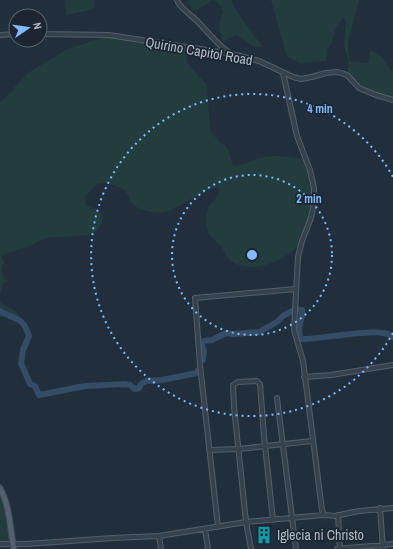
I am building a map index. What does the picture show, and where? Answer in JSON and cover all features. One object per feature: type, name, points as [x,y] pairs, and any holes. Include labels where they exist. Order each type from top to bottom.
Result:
[{"type":"main road","points":[[0,488],[4,496],[9,518],[12,546]]},
{"type":"street","points":[[177,0],[183,8],[200,22],[223,49],[232,54]]},
{"type":"street","name":"Quirino Capitol Road","points":[[48,34],[109,35],[232,54],[259,62],[293,77],[302,79],[326,73],[338,72],[347,75],[359,88],[393,100]]},
{"type":"street","points":[[283,73],[297,136],[310,170],[314,188],[314,208],[298,257],[294,330],[302,355],[312,441],[320,499],[324,516]]},
{"type":"street","points":[[218,527],[200,365],[195,298],[296,289]]},
{"type":"street","points":[[304,377],[330,375],[359,369],[393,365]]},
{"type":"street","points":[[251,549],[246,522],[234,407],[234,384],[257,381],[260,384],[273,520]]},
{"type":"street","points":[[277,398],[296,549]]},
{"type":"street","points":[[209,450],[239,449],[312,441]]},
{"type":"street","points":[[0,544],[12,546],[159,536],[246,522],[338,516],[380,508],[393,508]]},
{"type":"street","points":[[380,508],[383,547]]},
{"type":"street","points":[[338,516],[340,549]]},
{"type":"street","points":[[205,529],[208,549]]},
{"type":"street","points":[[159,536],[161,549]]},
{"type":"street","points":[[337,549],[383,547],[393,544]]},
{"type":"green space","points":[[65,0],[95,0],[94,9],[67,15],[64,3]]},
{"type":"green space","points":[[188,0],[213,0],[196,11],[192,9]]},
{"type":"green space","points":[[213,0],[231,0],[241,18],[262,46],[254,47],[236,35],[223,41],[221,37],[220,22],[223,11],[218,3]]},
{"type":"green space","points":[[271,0],[359,0],[348,42],[349,61],[369,63],[370,51],[381,56],[391,72],[393,69],[393,98],[376,95],[359,88],[347,75],[349,62],[344,45],[346,21],[343,17],[336,28],[331,45],[327,49],[326,61],[300,63],[287,57]]},
{"type":"green space","points":[[109,35],[185,47],[187,63],[207,85],[210,130],[219,142],[228,149],[233,166],[269,156],[305,159],[312,184],[314,204],[304,239],[296,249],[279,260],[259,266],[249,267],[231,261],[226,256],[221,246],[208,232],[207,228],[207,212],[210,205],[219,193],[219,188],[208,190],[170,210],[156,212],[143,210],[132,204],[126,192],[119,187],[99,183],[85,196],[86,205],[101,212],[102,223],[97,231],[90,235],[45,238],[30,246],[1,255],[4,263],[2,272],[7,281],[3,284],[0,293],[0,103],[28,73],[66,50]]},
{"type":"green space","points":[[0,301],[2,304],[18,313],[20,317],[15,321],[7,317],[0,317]]},
{"type":"green space","points":[[0,488],[1,489],[13,544],[0,544]]},
{"type":"waterway","points":[[203,360],[203,341],[212,340],[226,333],[233,334],[259,332],[294,310]]},
{"type":"waterway","points":[[298,310],[302,310],[299,327],[301,339],[376,332],[393,337]]},
{"type":"waterway","points":[[0,311],[21,321],[26,329],[29,336],[23,350],[21,363],[30,384],[35,386],[39,395],[85,386],[125,384],[130,385],[135,389],[139,388],[142,383],[147,381],[162,380],[197,373],[198,370]]},
{"type":"place","name":"Iglecia ni Christo","points":[[264,535]]}]
